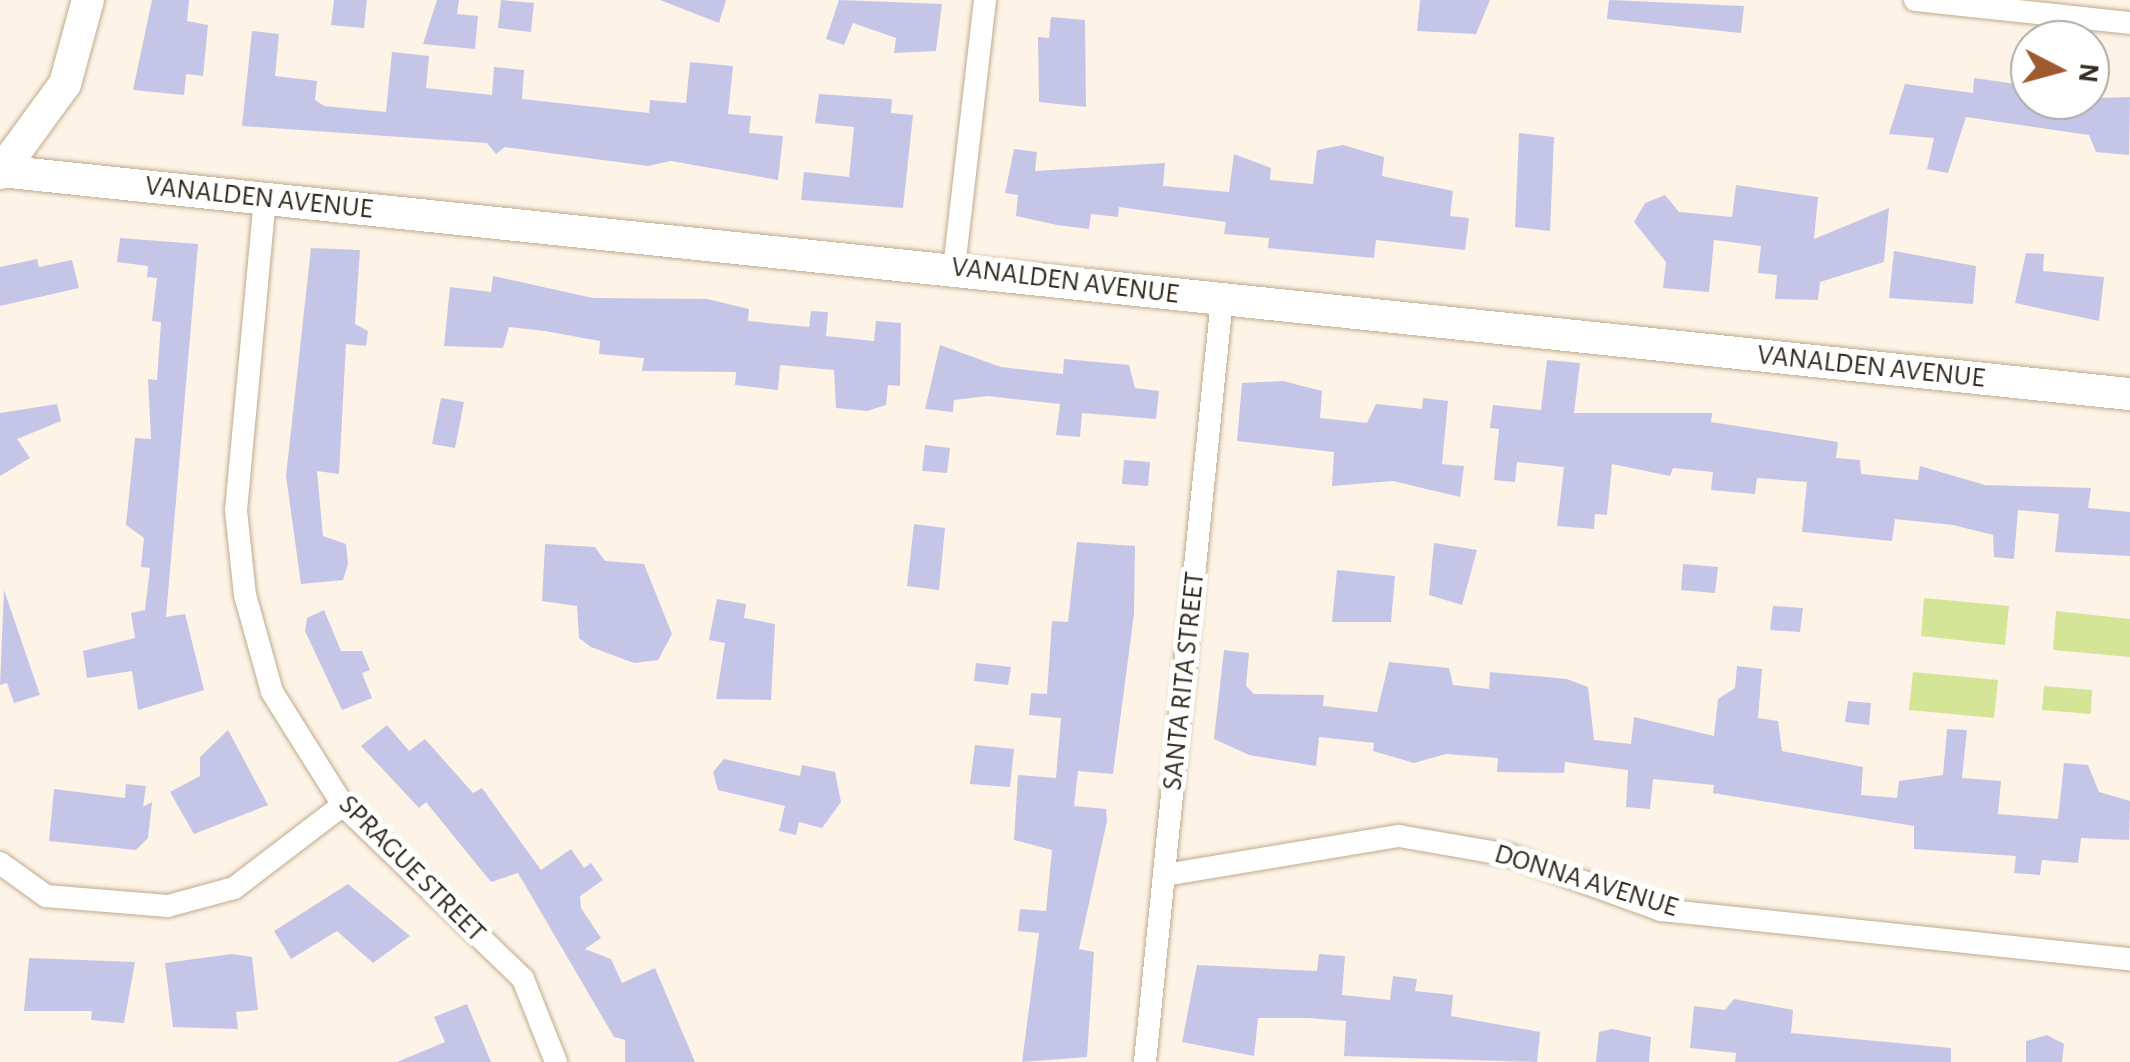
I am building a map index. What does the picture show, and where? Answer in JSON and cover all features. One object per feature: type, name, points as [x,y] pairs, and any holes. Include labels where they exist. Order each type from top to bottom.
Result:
[{"type":"main road","points":[[1,172],[65,84],[88,0]]},
{"type":"main road","name":"VANALDEN AVENUE","points":[[1,172],[954,268],[1222,300],[2130,394]]},
{"type":"street","points":[[954,268],[985,0]]},
{"type":"street","points":[[1915,0],[2130,22]]},
{"type":"street","name":"SPRAGUE STREET","points":[[264,198],[236,510],[245,595],[272,692],[343,805],[523,979],[556,1062]]},
{"type":"street","name":"SANTA RITA STREET","points":[[1145,1062],[1222,300]]},
{"type":"street","points":[[0,864],[46,896],[168,906],[234,888],[343,805]]},
{"type":"street","name":"DONNA AVENUE","points":[[1164,874],[1399,836],[1510,854],[1661,910],[2130,959]]},
{"type":"green space","points":[[1924,598],[2009,606],[2005,645],[1921,636]]},
{"type":"green space","points":[[2056,611],[2130,619],[2130,657],[2053,650]]},
{"type":"green space","points":[[1913,672],[1998,680],[1994,718],[1909,710]]},
{"type":"green space","points":[[2044,686],[2092,690],[2091,714],[2042,710]]},
{"type":"building","points":[[152,0],[189,0],[187,21],[208,25],[203,76],[186,74],[184,95],[133,90]]},
{"type":"building","points":[[334,0],[367,0],[364,28],[331,25]]},
{"type":"building","points":[[437,0],[459,0],[457,14],[478,16],[475,49],[423,44]]},
{"type":"building","points":[[501,0],[534,3],[531,32],[498,28]]},
{"type":"building","points":[[660,0],[726,0],[719,23]]},
{"type":"building","points":[[839,0],[942,4],[936,51],[894,53],[896,38],[853,23],[844,45],[826,39]]},
{"type":"building","points":[[1420,0],[1490,0],[1476,34],[1417,31]]},
{"type":"building","points":[[1609,0],[1744,6],[1741,33],[1607,19]]},
{"type":"building","points":[[1051,17],[1085,20],[1086,107],[1039,102],[1038,37],[1049,38]]},
{"type":"building","points":[[252,31],[279,34],[275,76],[317,81],[315,100],[324,106],[386,112],[392,52],[429,56],[426,88],[492,95],[494,67],[524,70],[522,99],[649,113],[650,100],[686,103],[690,62],[733,66],[728,114],[751,116],[749,133],[783,136],[778,180],[671,161],[648,166],[505,147],[496,154],[487,143],[242,126]]},
{"type":"building","points":[[1974,78],[2010,83],[2010,120],[2110,120],[2110,98],[2130,97],[2129,155],[2096,152],[2089,135],[1966,117],[1948,173],[1927,169],[1934,138],[1889,134],[1905,84],[1973,93]]},
{"type":"building","points":[[819,94],[892,99],[891,113],[913,115],[903,208],[801,200],[804,172],[849,177],[854,127],[815,123]]},
{"type":"building","points":[[1519,133],[1554,137],[1550,231],[1515,227]]},
{"type":"building","points":[[1343,145],[1384,157],[1382,176],[1453,191],[1450,216],[1469,218],[1465,250],[1376,240],[1374,258],[1268,248],[1269,238],[1224,234],[1226,222],[1119,207],[1118,217],[1091,214],[1089,229],[1016,216],[1018,195],[1005,193],[1014,149],[1037,152],[1035,171],[1165,163],[1163,186],[1229,192],[1234,154],[1271,168],[1270,180],[1313,184],[1317,150]]},
{"type":"building","points":[[1736,185],[1818,197],[1814,239],[1889,208],[1884,262],[1820,282],[1818,300],[1775,299],[1777,275],[1758,273],[1761,246],[1714,240],[1709,292],[1663,288],[1666,262],[1634,222],[1645,203],[1665,195],[1679,212],[1732,217]]},
{"type":"building","points":[[120,238],[198,244],[166,617],[185,614],[204,690],[138,710],[132,671],[87,678],[83,651],[135,638],[131,613],[145,610],[150,568],[141,567],[144,538],[126,525],[135,438],[151,439],[148,379],[157,380],[161,322],[152,321],[157,278],[147,277],[148,266],[117,262]]},
{"type":"building","points":[[311,248],[360,250],[355,324],[368,331],[366,346],[346,344],[339,474],[317,471],[323,536],[346,544],[348,564],[343,580],[301,584],[286,476]]},
{"type":"building","points":[[1894,251],[1976,266],[1973,304],[1889,298]]},
{"type":"building","points":[[2026,253],[2044,254],[2043,271],[2104,277],[2099,321],[2015,303]]},
{"type":"building","points":[[37,259],[39,267],[72,260],[79,288],[0,306],[0,267]]},
{"type":"building","points":[[493,276],[593,298],[707,299],[749,309],[748,321],[809,327],[811,311],[828,312],[826,336],[874,341],[876,321],[901,323],[900,386],[888,385],[886,405],[867,411],[836,408],[834,370],[780,365],[778,390],[735,385],[736,372],[642,371],[644,358],[599,354],[600,341],[545,331],[509,327],[503,348],[444,346],[450,287],[491,292]]},
{"type":"building","points":[[940,345],[1001,367],[1063,374],[1064,359],[1129,365],[1135,388],[1159,391],[1156,419],[1082,413],[1080,437],[1056,435],[1060,404],[987,396],[954,400],[953,412],[925,409]]},
{"type":"building","points":[[1547,360],[1580,363],[1574,413],[1712,413],[1711,422],[1838,442],[1836,458],[1860,460],[1861,474],[1918,480],[1920,466],[1985,485],[2091,488],[2088,508],[2130,512],[2130,556],[2055,552],[2059,514],[2018,510],[2014,559],[1994,557],[1993,535],[1953,525],[1895,519],[1892,541],[1802,532],[1807,482],[1757,478],[1755,494],[1711,490],[1713,472],[1673,468],[1670,476],[1612,464],[1607,515],[1595,514],[1594,529],[1557,526],[1564,467],[1517,462],[1515,482],[1494,480],[1499,429],[1490,428],[1493,405],[1541,410]]},
{"type":"building","points":[[1283,381],[1322,391],[1320,418],[1367,423],[1376,404],[1422,409],[1423,398],[1448,401],[1442,464],[1464,466],[1460,497],[1393,481],[1332,486],[1334,452],[1237,441],[1242,383]]},
{"type":"building","points":[[441,398],[464,402],[455,448],[432,444]]},
{"type":"building","points":[[57,404],[61,421],[17,439],[30,458],[0,476],[0,413]]},
{"type":"building","points":[[925,445],[950,448],[947,473],[922,471]]},
{"type":"building","points":[[1124,460],[1150,462],[1148,486],[1122,484]]},
{"type":"building","points":[[914,524],[945,528],[939,590],[907,586]]},
{"type":"building","points":[[1077,542],[1135,546],[1134,614],[1113,774],[1078,771],[1074,806],[1106,809],[1107,821],[1079,949],[1094,952],[1087,1057],[1022,1062],[1039,933],[1018,931],[1020,909],[1046,911],[1052,850],[1014,840],[1018,775],[1056,778],[1061,718],[1029,715],[1031,693],[1047,694],[1052,621],[1068,622]]},
{"type":"building","points":[[1434,543],[1477,550],[1462,605],[1429,595]]},
{"type":"building","points":[[545,544],[595,547],[605,561],[644,564],[672,634],[658,660],[634,663],[591,647],[579,638],[577,606],[542,601]]},
{"type":"building","points":[[1683,564],[1718,567],[1715,593],[1681,590]]},
{"type":"building","points":[[1337,570],[1395,576],[1391,622],[1332,622]]},
{"type":"building","points":[[4,590],[40,695],[14,703],[7,683],[0,685]]},
{"type":"building","points":[[717,599],[746,604],[744,618],[775,624],[771,700],[716,699],[725,643],[709,640]]},
{"type":"building","points":[[1773,606],[1803,608],[1800,632],[1770,630]]},
{"type":"building","points":[[324,610],[341,651],[362,651],[370,670],[362,673],[372,698],[342,710],[305,631],[307,618]]},
{"type":"building","points":[[1224,650],[1249,653],[1246,686],[1254,694],[1324,695],[1323,706],[1377,712],[1389,662],[1449,668],[1453,685],[1489,689],[1490,672],[1567,679],[1588,687],[1594,740],[1631,744],[1634,717],[1714,736],[1718,699],[1735,688],[1737,666],[1762,669],[1758,718],[1778,721],[1782,751],[1863,767],[1861,795],[1897,798],[1899,781],[1943,775],[1947,729],[1967,730],[1962,778],[2001,781],[1998,814],[2058,819],[2064,763],[2088,765],[2099,792],[2130,801],[2129,840],[2081,838],[2078,863],[2042,860],[2040,875],[2014,873],[2016,856],[1914,849],[1914,826],[1713,793],[1714,785],[1653,779],[1650,809],[1626,807],[1628,770],[1565,762],[1564,773],[1497,772],[1498,758],[1446,754],[1414,763],[1373,751],[1374,743],[1319,737],[1316,766],[1249,755],[1214,739]]},
{"type":"building","points":[[976,663],[1011,667],[1008,685],[974,681]]},
{"type":"building","points":[[1848,701],[1871,703],[1869,725],[1845,722]]},
{"type":"building","points":[[387,725],[409,751],[425,739],[473,793],[482,788],[541,870],[571,849],[584,868],[591,863],[603,880],[580,896],[581,908],[601,938],[585,949],[611,959],[622,983],[655,968],[695,1062],[625,1062],[625,1040],[614,1037],[518,873],[491,882],[426,802],[419,808],[361,746]]},
{"type":"building","points":[[228,730],[268,805],[194,834],[170,792],[200,776],[200,757]]},
{"type":"building","points":[[975,745],[1014,749],[1010,787],[970,784]]},
{"type":"building","points":[[724,759],[800,776],[802,765],[835,772],[841,802],[822,828],[799,822],[796,835],[779,831],[785,806],[718,790],[713,772]]},
{"type":"building","points":[[126,784],[146,786],[143,807],[152,802],[148,838],[136,850],[49,841],[54,789],[125,798]]},
{"type":"building","points":[[348,884],[410,936],[373,963],[337,931],[291,959],[274,931]]},
{"type":"building","points":[[232,954],[252,957],[258,1010],[236,1012],[238,1029],[173,1027],[165,963]]},
{"type":"building","points":[[1319,954],[1345,956],[1342,995],[1390,1000],[1393,976],[1417,979],[1415,991],[1453,995],[1451,1016],[1540,1032],[1537,1062],[1344,1056],[1346,1021],[1308,1018],[1258,1018],[1254,1056],[1182,1042],[1197,965],[1317,971]]},
{"type":"building","points":[[29,958],[135,962],[124,1023],[91,1020],[92,1011],[24,1011]]},
{"type":"building","points":[[1734,999],[1793,1010],[1791,1033],[1951,1048],[1951,1062],[1735,1062],[1736,1053],[1690,1048],[1694,1006],[1725,1010]]},
{"type":"building","points":[[467,1004],[491,1062],[397,1062],[445,1042],[434,1017]]},
{"type":"building","points":[[1612,1029],[1651,1037],[1649,1062],[1596,1062],[1599,1032]]},
{"type":"building","points":[[2047,1035],[2064,1044],[2062,1062],[2026,1062],[2026,1041]]}]
